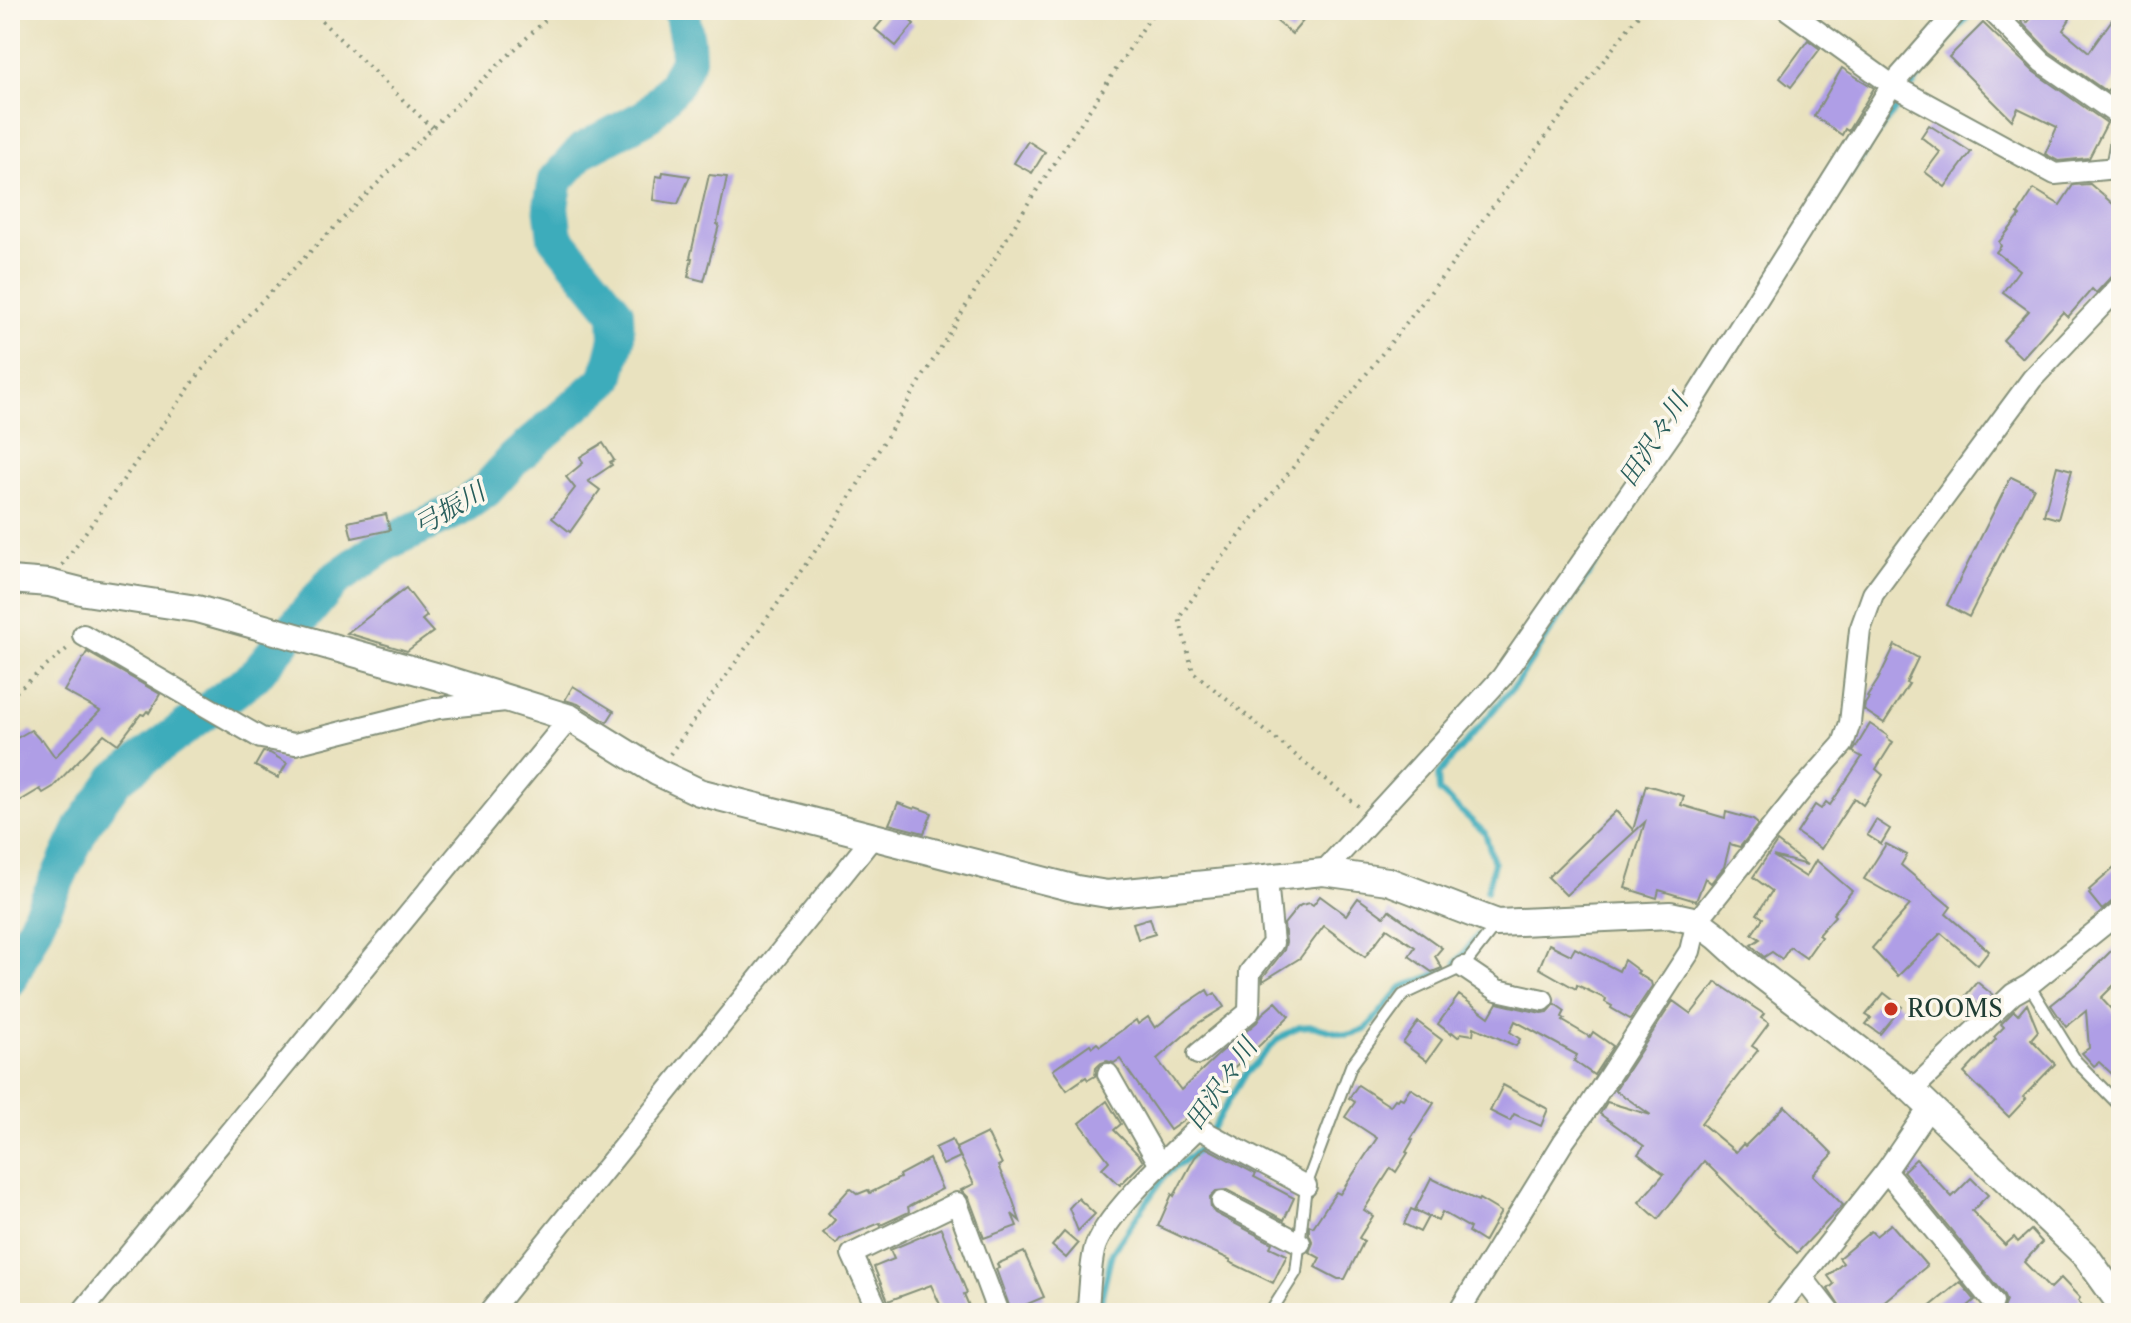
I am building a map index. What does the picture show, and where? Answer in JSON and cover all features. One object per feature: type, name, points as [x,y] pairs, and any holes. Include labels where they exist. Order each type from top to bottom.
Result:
[{"type":"street","points":[[1788,10],[1894,86],[2055,174],[2118,169],[2121,140]]},
{"type":"street","points":[[1323,872],[1502,677],[1689,408],[1894,86],[1958,10]]},
{"type":"street","points":[[1992,10],[2042,62],[2121,117]]},
{"type":"street","points":[[1458,1313],[1564,1141],[1690,951],[1697,921],[1800,792],[1843,744],[1850,723],[1860,630],[1873,594],[2032,379],[2121,285]]},
{"type":"street","points":[[10,580],[49,583],[85,592],[197,609],[439,677],[570,718],[657,772],[699,792],[1077,889],[1107,894],[1323,872],[1388,881],[1497,923],[1670,915],[1697,921],[1920,1099],[2086,1256],[2121,1305]]},
{"type":"street","points":[[83,635],[261,738],[295,744],[438,708],[509,701]]},
{"type":"street","points":[[85,1312],[570,718]]},
{"type":"street","points":[[489,1313],[873,837]]},
{"type":"street","points":[[1198,1054],[1249,1012],[1250,972],[1273,943],[1267,879]]},
{"type":"street","points":[[1774,1313],[1886,1171],[1920,1099],[2013,994],[2029,985],[2121,911]]},
{"type":"street","points":[[1463,967],[1497,990],[1543,1000]]},
{"type":"street","points":[[1108,1074],[1160,1165]]},
{"type":"street","points":[[1083,1313],[1088,1307],[1094,1248],[1108,1223],[1198,1128],[1306,1186]]},
{"type":"street","points":[[1886,1171],[1993,1302]]},
{"type":"street","points":[[1222,1202],[1300,1243]]},
{"type":"street","points":[[879,1313],[852,1254],[957,1203],[998,1313]]},
{"type":"street","points":[[1802,1277],[1830,1313]]},
{"type":"lane","points":[[1270,1313],[1296,1272],[1306,1186],[1351,1066],[1403,995],[1463,967],[1497,923]]},
{"type":"lane","points":[[2029,985],[2076,1061],[2121,1107]]},
{"type":"path","points":[[310,10],[432,128]]},
{"type":"path","points":[[49,583],[202,370],[251,312],[432,128],[556,10]]},
{"type":"path","points":[[657,772],[831,529],[1027,205],[1155,10]]},
{"type":"path","points":[[1373,818],[1193,672],[1179,618],[1211,572],[1454,262],[1642,10]]},
{"type":"path","points":[[10,697],[83,635]]},
{"type":"building","points":[[891,10],[897,10],[914,24],[896,46],[875,29]]},
{"type":"building","points":[[1282,10],[1291,10],[1303,21],[1292,34],[1274,19]]},
{"type":"building","points":[[2038,10],[2060,10],[2070,19],[2063,30],[2089,52],[2121,10],[2121,72],[2107,92],[2050,52],[2021,22],[2023,19],[2027,23]]},
{"type":"building","points":[[1983,23],[2034,72],[2107,123],[2089,158],[2058,161],[2045,154],[2057,127],[2018,108],[2012,120],[1949,57]]},
{"type":"building","points":[[1808,40],[1820,49],[1791,87],[1780,78]]},
{"type":"building","points":[[1842,68],[1874,88],[1848,131],[1845,129],[1842,135],[1814,116]]},
{"type":"building","points":[[1929,125],[1971,152],[1945,187],[1925,172],[1940,152],[1921,137]]},
{"type":"building","points":[[1028,141],[1045,152],[1032,173],[1014,163]]},
{"type":"building","points":[[663,172],[690,176],[678,204],[653,200],[656,176],[662,177]]},
{"type":"building","points":[[709,175],[727,177],[719,225],[704,281],[688,277]]},
{"type":"building","points":[[2090,184],[2121,211],[2121,266],[2096,293],[2092,289],[2068,317],[2063,312],[2022,358],[2003,340],[2029,311],[2003,292],[2019,270],[1996,252],[2001,246],[1999,242],[2020,216],[2018,214],[2034,189],[2060,205],[2073,185]]},
{"type":"building","points":[[603,443],[614,460],[610,462],[612,465],[588,481],[600,490],[570,532],[552,518],[575,488],[566,477],[583,463],[580,457]]},
{"type":"building","points":[[2057,466],[2072,470],[2058,519],[2044,515]]},
{"type":"building","points":[[2011,477],[2034,488],[1969,617],[1947,605]]},
{"type":"building","points":[[386,514],[390,530],[352,538],[348,522]]},
{"type":"building","points":[[406,588],[427,616],[422,620],[433,632],[407,651],[347,633]]},
{"type":"building","points":[[1895,645],[1918,658],[1906,683],[1909,684],[1884,723],[1864,710],[1867,697]]},
{"type":"building","points":[[87,652],[160,694],[149,713],[141,714],[118,744],[104,734],[53,787],[43,793],[40,789],[10,807],[10,742],[31,730],[55,757],[100,711],[64,691]]},
{"type":"building","points":[[573,686],[614,711],[607,722],[578,704],[565,700]]},
{"type":"building","points":[[1870,724],[1893,742],[1876,769],[1883,775],[1863,805],[1854,798],[1821,849],[1797,833],[1815,805],[1821,809],[1826,802],[1830,805],[1862,757],[1853,752]]},
{"type":"building","points":[[263,752],[287,763],[278,778],[255,766]]},
{"type":"building","points":[[1646,785],[1684,796],[1681,805],[1725,818],[1726,812],[1737,815],[1753,820],[1757,826],[1740,847],[1730,844],[1724,867],[1711,883],[1705,878],[1696,901],[1659,890],[1657,898],[1625,888],[1645,822],[1566,895],[1548,877],[1616,811],[1633,830]]},
{"type":"building","points":[[898,803],[932,813],[924,833],[889,824]]},
{"type":"building","points":[[1876,820],[1890,829],[1881,844],[1867,835]]},
{"type":"building","points":[[1777,842],[1807,865],[1773,856],[1806,877],[1816,860],[1852,891],[1818,935],[1821,937],[1806,958],[1790,947],[1782,959],[1772,952],[1764,957],[1751,945],[1760,939],[1752,934],[1763,918],[1757,914],[1772,891],[1753,877]]},
{"type":"building","points":[[1886,844],[1907,855],[1901,865],[1951,907],[1946,914],[1989,951],[1978,965],[1941,933],[1898,976],[1872,948],[1910,905],[1864,879]]},
{"type":"building","points":[[2121,862],[2121,898],[2102,910],[2089,890]]},
{"type":"building","points":[[1320,896],[1346,915],[1358,898],[1384,917],[1389,910],[1442,948],[1435,956],[1442,968],[1432,972],[1409,956],[1415,947],[1387,928],[1365,957],[1324,926],[1300,958],[1263,981],[1284,950],[1284,924],[1297,908],[1310,903],[1313,905]]},
{"type":"building","points":[[1150,918],[1155,934],[1138,939],[1133,923]]},
{"type":"building","points":[[2121,941],[2121,978],[2101,998],[2121,1020],[2121,1082],[2099,1062],[2094,1066],[2082,1053],[2089,1048],[2086,1011],[2066,1027],[2051,1005],[2082,980]]},
{"type":"building","points":[[1549,944],[1571,955],[1575,948],[1619,971],[1624,960],[1652,986],[1630,1019],[1611,1008],[1606,999],[1577,985],[1576,989],[1539,968]]},
{"type":"building","points":[[1716,982],[1764,1014],[1761,1018],[1769,1023],[1752,1046],[1758,1050],[1701,1123],[1736,1152],[1785,1106],[1833,1154],[1813,1175],[1843,1205],[1797,1253],[1704,1161],[1658,1219],[1639,1202],[1664,1174],[1638,1154],[1644,1146],[1600,1114],[1607,1102],[1651,1115],[1615,1090],[1673,1001],[1691,1014]]},
{"type":"building","points":[[1977,982],[1993,995],[1981,1007],[1966,995]]},
{"type":"building","points":[[1207,990],[1210,996],[1215,993],[1224,1007],[1197,1024],[1157,1059],[1181,1090],[1276,1002],[1289,1016],[1223,1077],[1225,1080],[1216,1093],[1170,1130],[1120,1059],[1114,1063],[1101,1063],[1096,1068],[1095,1076],[1088,1080],[1086,1077],[1067,1090],[1053,1070],[1090,1044],[1092,1047],[1097,1043],[1100,1046],[1136,1020],[1138,1024],[1148,1017],[1155,1028]]},
{"type":"building","points":[[1884,993],[1902,1007],[1880,1034],[1866,1024],[1871,1018],[1866,1015]]},
{"type":"building","points":[[1459,995],[1489,1017],[1497,1003],[1541,1013],[1548,1012],[1555,1004],[1565,1011],[1563,1021],[1590,1037],[1593,1032],[1613,1046],[1594,1075],[1574,1061],[1577,1055],[1515,1021],[1510,1032],[1520,1039],[1516,1046],[1474,1027],[1473,1035],[1461,1033],[1458,1037],[1438,1024]]},
{"type":"building","points":[[2027,1004],[2038,1031],[2031,1039],[2055,1064],[2023,1097],[2026,1099],[2009,1117],[1964,1073],[1996,1039],[1994,1037],[2004,1027],[2001,1024],[2014,1011],[2018,1015]]},
{"type":"building","points":[[1418,1022],[1442,1040],[1427,1061],[1403,1043]]},
{"type":"building","points":[[1358,1085],[1390,1106],[1395,1099],[1403,1099],[1410,1088],[1434,1103],[1411,1139],[1408,1153],[1396,1172],[1391,1168],[1364,1210],[1373,1216],[1359,1238],[1364,1241],[1345,1279],[1338,1279],[1315,1267],[1320,1258],[1309,1252],[1313,1243],[1309,1225],[1313,1227],[1336,1192],[1340,1194],[1377,1138],[1345,1117],[1355,1102],[1349,1098]]},
{"type":"building","points":[[1503,1085],[1548,1109],[1541,1126],[1514,1114],[1510,1121],[1490,1111]]},
{"type":"building","points":[[1107,1101],[1121,1124],[1114,1130],[1143,1162],[1120,1185],[1102,1168],[1109,1161],[1080,1123]]},
{"type":"building","points":[[987,1133],[1002,1164],[998,1166],[1020,1221],[1012,1214],[1017,1226],[984,1238],[969,1198],[961,1190],[974,1184],[956,1148]]},
{"type":"building","points":[[952,1140],[960,1157],[943,1165],[935,1148]]},
{"type":"building","points":[[1205,1147],[1294,1198],[1284,1220],[1227,1190],[1216,1191],[1210,1197],[1215,1213],[1272,1243],[1270,1247],[1287,1255],[1273,1283],[1158,1226],[1172,1194],[1174,1196],[1195,1157]]},
{"type":"building","points":[[929,1159],[942,1189],[908,1207],[909,1212],[840,1239],[836,1244],[823,1233],[835,1220],[828,1213],[850,1188],[858,1194],[868,1190],[870,1193]]},
{"type":"building","points":[[1916,1159],[1952,1197],[1971,1178],[1988,1195],[1972,1211],[2005,1245],[2014,1237],[2018,1242],[2031,1230],[2042,1242],[2024,1262],[2050,1289],[2061,1278],[2080,1298],[2078,1301],[2088,1313],[2001,1313],[2006,1301],[2003,1294],[1903,1171]]},
{"type":"building","points":[[1431,1178],[1501,1212],[1484,1242],[1468,1232],[1470,1228],[1442,1212],[1438,1221],[1415,1210]]},
{"type":"building","points":[[1078,1198],[1095,1214],[1078,1231],[1069,1208]]},
{"type":"building","points":[[1411,1209],[1428,1217],[1420,1232],[1404,1224]]},
{"type":"building","points":[[1891,1224],[1927,1266],[1870,1313],[1844,1313],[1828,1289],[1834,1284],[1828,1276],[1843,1263],[1839,1258],[1871,1231],[1876,1236]]},
{"type":"building","points":[[941,1228],[972,1313],[944,1313],[931,1285],[888,1301],[874,1267],[894,1259],[890,1250]]},
{"type":"building","points":[[1064,1232],[1078,1244],[1066,1258],[1052,1246]]},
{"type":"building","points":[[1024,1252],[1044,1297],[1011,1311],[997,1264]]},
{"type":"building","points":[[1960,1282],[1975,1300],[1960,1313],[1922,1313]]},
{"type":"waterway","name":"弓振川","points":[[10,979],[83,825],[116,779],[254,676],[333,581],[388,542],[457,510],[486,490],[515,458],[607,378],[617,339],[616,312],[555,237],[551,206],[556,180],[583,150],[647,116],[675,85],[688,59],[681,10]]},
{"type":"waterway","name":"田沢々川","points":[[1770,298],[1892,114],[1974,10]]},
{"type":"waterway","name":"田沢々川","points":[[1487,891],[1494,863],[1485,833],[1439,791],[1438,775],[1516,684],[1639,498]]},
{"type":"waterway","name":"田沢々川","points":[[1456,963],[1478,935]]},
{"type":"waterway","name":"田沢々川","points":[[1096,1313],[1112,1253],[1165,1175],[1200,1149],[1244,1076],[1278,1039],[1299,1027],[1312,1026],[1347,1035],[1365,1030],[1402,987],[1447,970]]},
{"type":"place","name":"ROOMS","points":[[1891,1009]]}]
